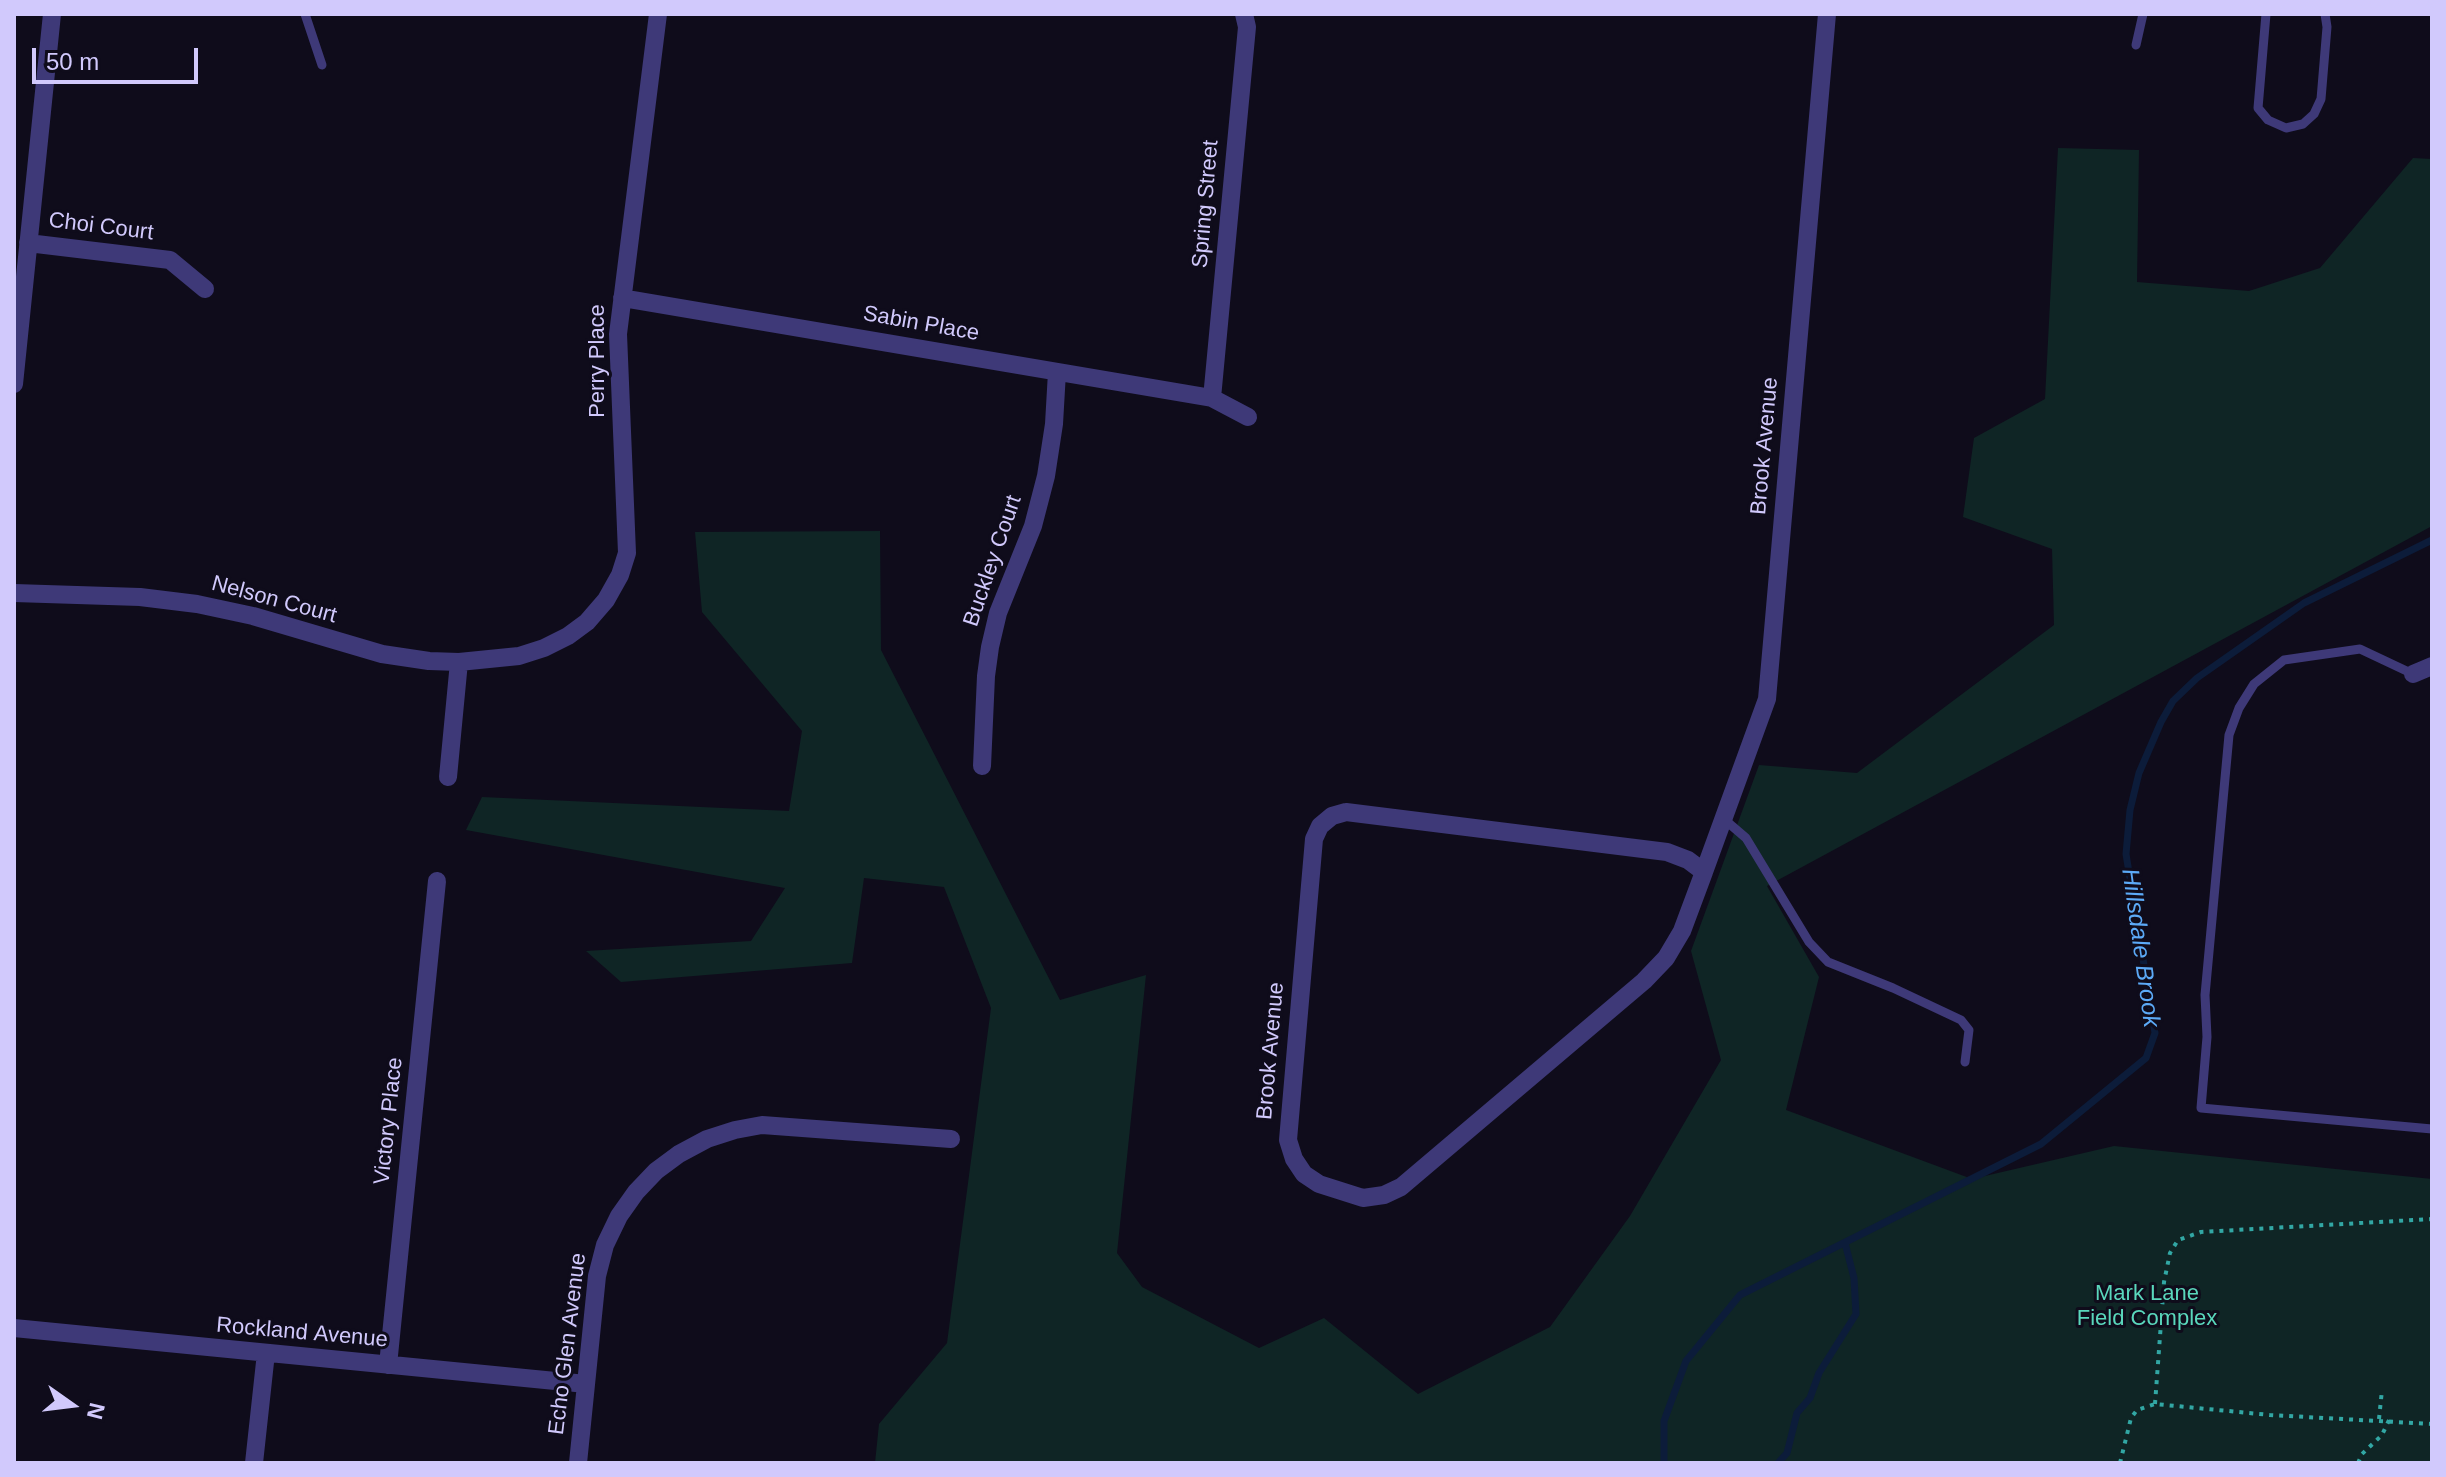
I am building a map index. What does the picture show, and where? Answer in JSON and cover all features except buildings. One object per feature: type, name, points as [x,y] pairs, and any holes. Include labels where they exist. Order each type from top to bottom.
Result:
[{"type":"street","points":[[14,384],[52,14]]},
{"type":"street","name":"Perry Place","points":[[519,656],[568,636],[587,622],[606,600],[620,575],[627,553],[618,334],[658,14]]},
{"type":"street","name":"Spring Street","points":[[1212,398],[1247,27],[1244,14]]},
{"type":"street","name":"Brook Avenue","points":[[1704,872],[1688,860],[1667,852],[1354,812],[1332,816],[1320,826],[1314,839],[1288,1129],[1294,1159],[1304,1174],[1319,1184],[1357,1197],[1384,1195],[1401,1187],[1644,981],[1666,958],[1682,931],[1725,820],[1767,699],[1827,14]]},
{"type":"street","name":"Choi Court","points":[[28,243],[170,260],[205,289]]},
{"type":"street","name":"Sabin Place","points":[[622,298],[1212,398]]},
{"type":"street","name":"Buckley Court","points":[[982,766],[990,647],[998,613],[1033,526],[1046,476],[1054,424],[1057,372]]},
{"type":"street","points":[[1212,398],[1248,417]]},
{"type":"street","name":"Nelson Court","points":[[14,593],[140,597],[197,604],[253,616],[382,654],[429,661],[459,662],[519,656]]},
{"type":"street","points":[[448,777],[459,662]]},
{"type":"street","points":[[2413,674],[2432,666]]},
{"type":"street","name":"Victory Place","points":[[388,1365],[437,881]]},
{"type":"street","name":"Echo Glen Avenue","points":[[578,1463],[597,1276],[605,1245],[619,1216],[656,1171],[707,1139],[762,1125],[951,1139]]},
{"type":"street","name":"Rockland Avenue","points":[[14,1328],[586,1384]]},
{"type":"street","points":[[254,1463],[266,1353]]},
{"type":"lane","points":[[305,14],[322,65]]},
{"type":"lane","points":[[2136,45],[2143,14]]},
{"type":"lane","points":[[2266,14],[2258,108],[2268,120],[2286,128],[2303,124],[2314,114],[2321,99],[2327,27],[2325,14]]},
{"type":"lane","points":[[2413,674],[2360,649],[2284,660],[2254,684],[2239,708],[2229,735],[2205,995],[2207,1037],[2201,1108],[2432,1129]]},
{"type":"lane","points":[[1725,820],[1746,838],[1809,942],[1828,962],[1961,1020],[1969,1030],[1965,1062]]},
{"type":"path","points":[[2155,1404],[2164,1282],[2170,1253],[2178,1240],[2201,1232],[2432,1219]]},
{"type":"path","points":[[2379,1419],[2382,1390]]},
{"type":"path","points":[[2120,1463],[2131,1418],[2137,1410],[2155,1404],[2270,1415],[2432,1424]]},
{"type":"path","points":[[2358,1463],[2362,1454],[2382,1435],[2389,1420]]},
{"type":"green space","name":"Mark Lane Field Complex","points":[[2058,148],[2139,150],[2137,282],[2249,291],[2320,268],[2413,158],[2432,159],[2432,526],[1767,886],[1819,977],[1786,1110],[1972,1179],[2114,1146],[2432,1179],[2432,1463],[875,1463],[879,1424],[947,1343],[991,1008],[944,887],[864,878],[852,963],[621,982],[586,951],[751,941],[785,888],[466,830],[482,797],[789,811],[802,731],[702,612],[695,532],[880,531],[881,650],[1060,1000],[1146,975],[1117,1253],[1142,1287],[1259,1348],[1324,1318],[1418,1394],[1550,1327],[1630,1216],[1721,1060],[1691,951],[1759,765],[1857,773],[2054,625],[2052,549],[1963,517],[1974,438],[2045,399]]},
{"type":"waterway","name":"Hillsdale Brook","points":[[1664,1463],[1664,1421],[1686,1361],[1740,1295],[2041,1144],[2146,1058],[2155,1033],[2126,854],[2130,810],[2139,773],[2161,722],[2173,701],[2197,678],[2304,603],[2432,540]]},
{"type":"waterway","name":"Hillsdale Brook","points":[[1778,1463],[1787,1453],[1797,1413],[1810,1398],[1819,1373],[1856,1314],[1854,1278],[1845,1243]]}]
